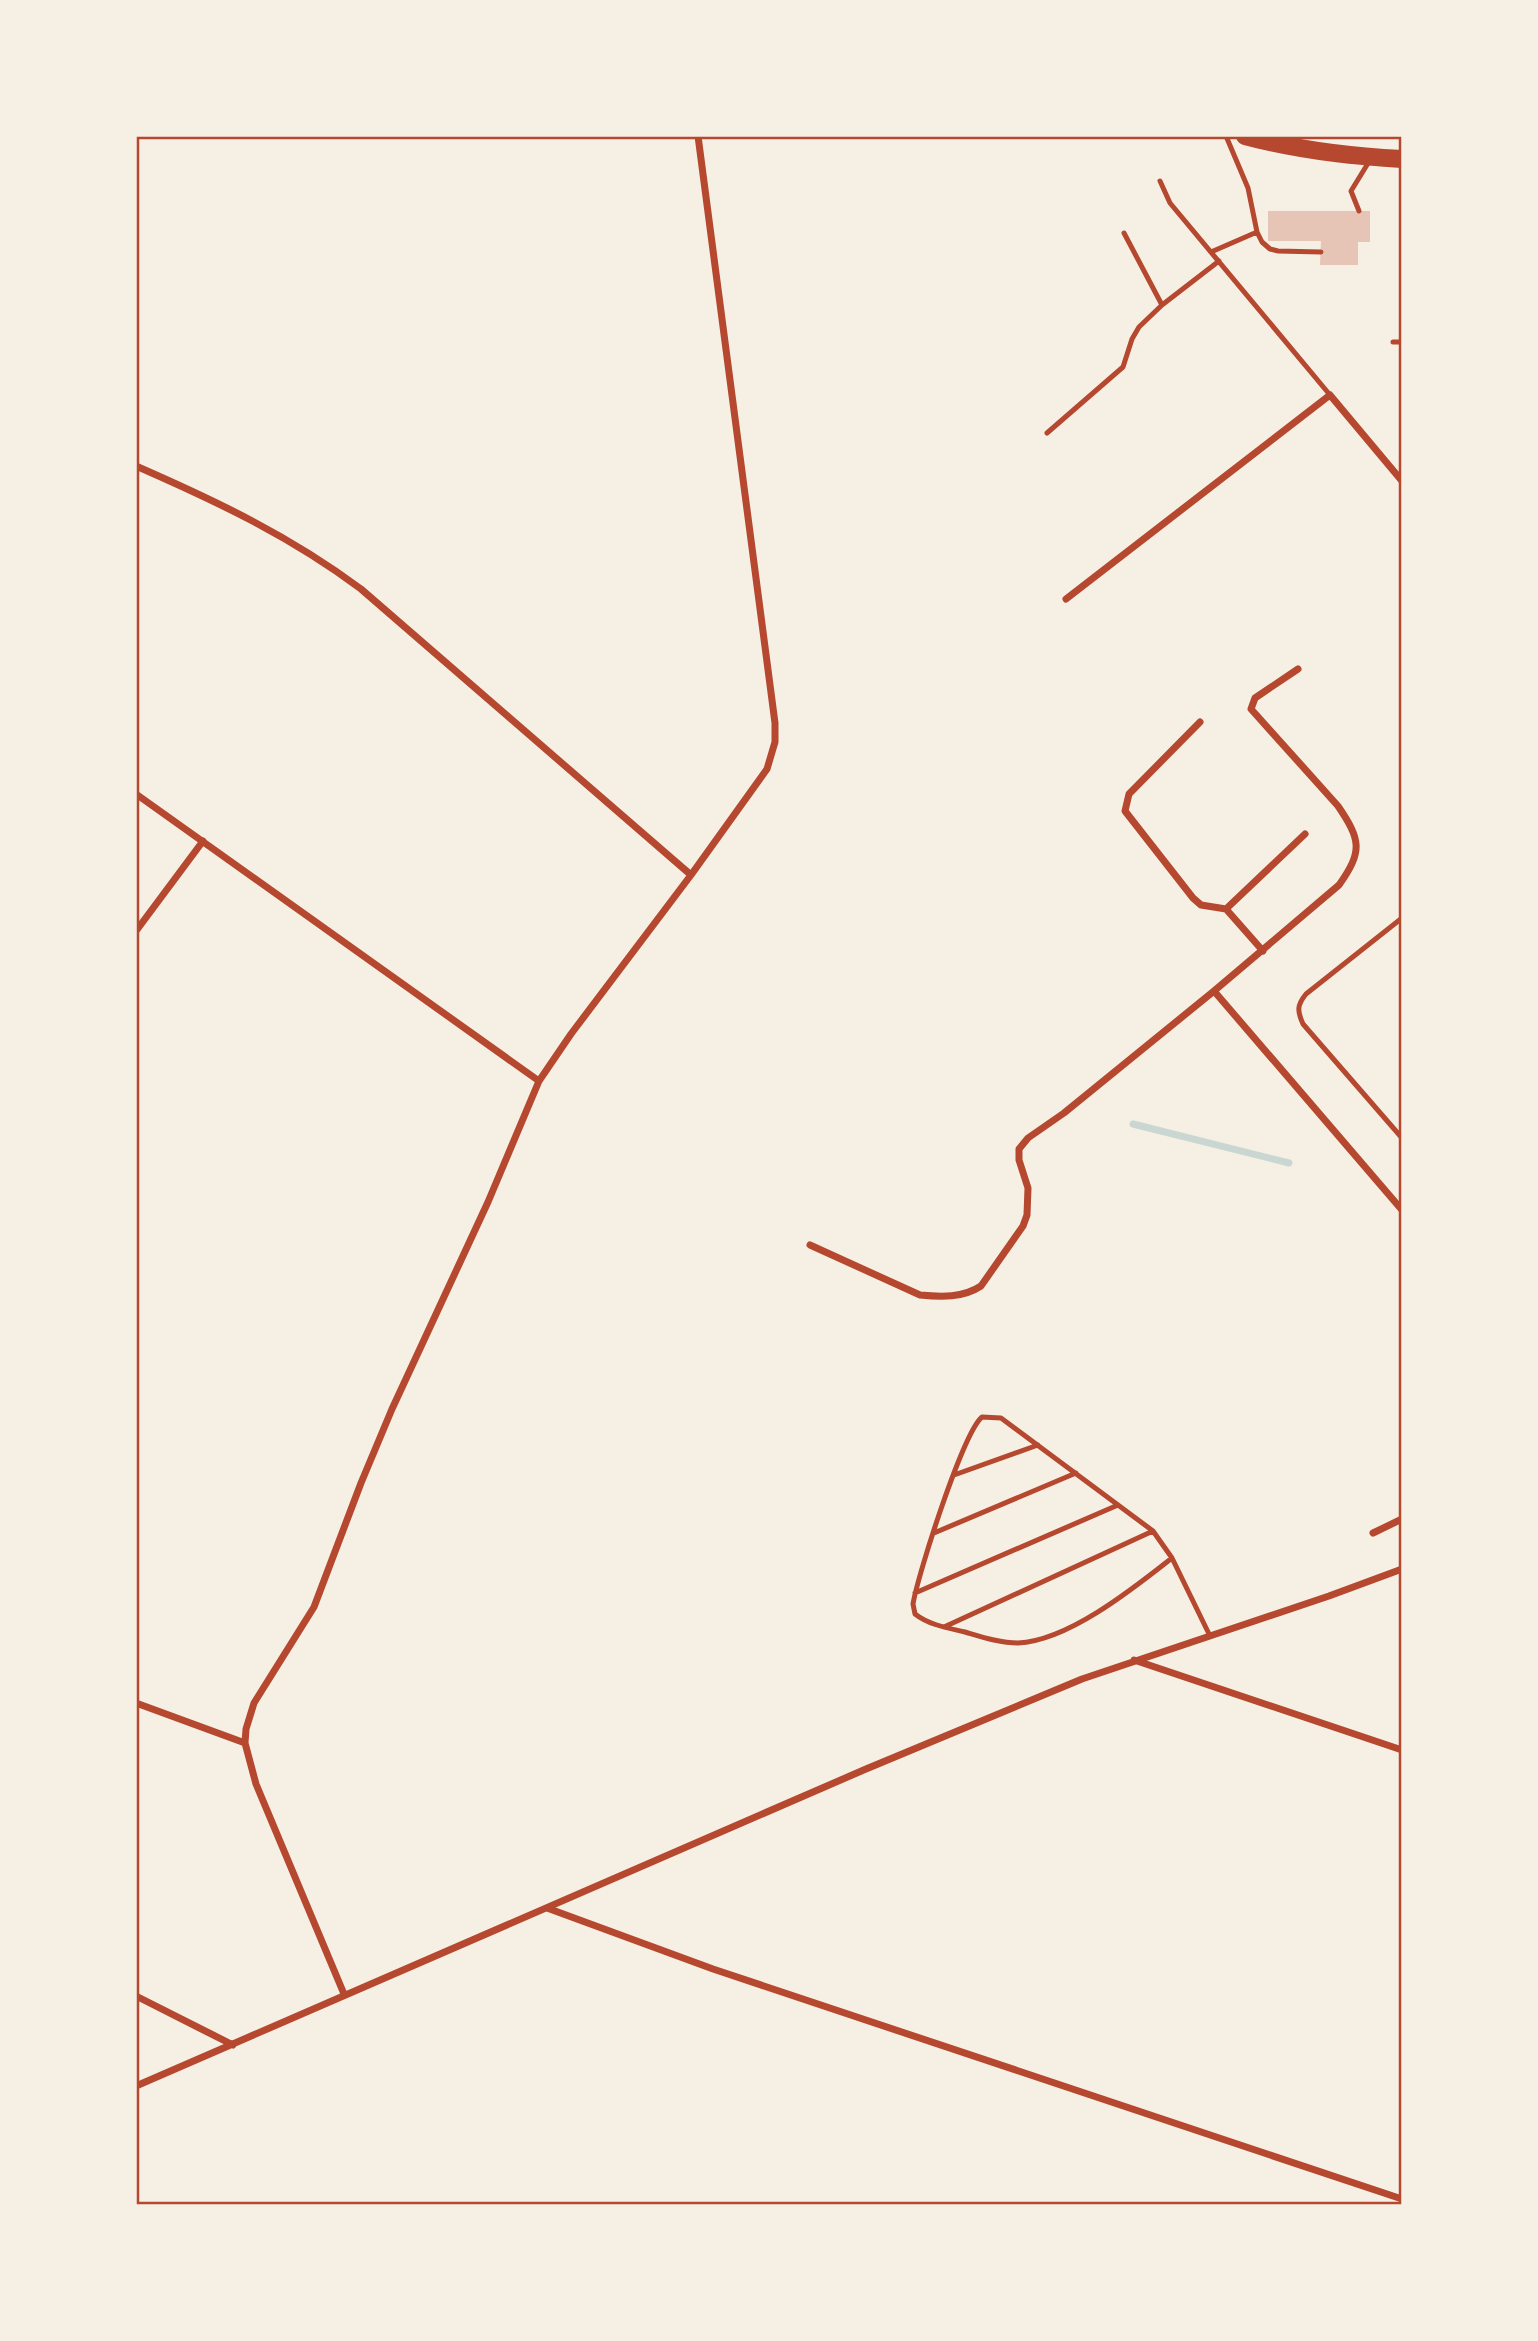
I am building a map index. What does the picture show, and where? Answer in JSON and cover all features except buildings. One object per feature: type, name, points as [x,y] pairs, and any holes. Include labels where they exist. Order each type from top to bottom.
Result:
[{"type":"main road","points":[[1245,136],[1326,153],[1402,159]]},
{"type":"street","points":[[344,1994],[256,1784],[245,1743],[254,1703],[314,1607],[392,1409],[488,1202],[539,1082],[571,1034],[767,769],[775,742],[772,695],[698,136]]},
{"type":"street","points":[[1066,599],[1330,395],[1402,481]]},
{"type":"street","points":[[136,466],[224,506],[295,543],[327,564],[360,589],[691,874]]},
{"type":"street","points":[[810,1245],[920,1295],[937,1297],[972,1292],[981,1286],[1023,1226],[1027,1214],[1028,1188],[1019,1160],[1020,1149],[1028,1138],[1064,1113],[1214,991],[1339,885],[1355,862],[1354,836],[1338,806],[1251,709],[1255,698],[1298,668]]},
{"type":"street","points":[[1200,722],[1129,794],[1125,811],[1192,898],[1201,905],[1226,909],[1263,951]]},
{"type":"street","points":[[136,794],[539,1082]]},
{"type":"street","points":[[1226,909],[1305,834]]},
{"type":"street","points":[[136,931],[203,841]]},
{"type":"street","points":[[1214,991],[1400,1205]]},
{"type":"street","points":[[1373,1533],[1402,1520]]},
{"type":"street","points":[[136,2086],[866,1769],[1082,1679],[1402,1569]]},
{"type":"street","points":[[1134,1660],[1402,1750]]},
{"type":"street","points":[[136,1703],[245,1743]]},
{"type":"street","points":[[546,1908],[713,1969],[1402,2199]]},
{"type":"street","points":[[136,1996],[233,2045]]},
{"type":"lane","points":[[1226,136],[1248,188],[1257,232],[1262,242],[1270,249],[1321,252]]},
{"type":"lane","points":[[1359,211],[1351,191],[1372,157]]},
{"type":"lane","points":[[1160,181],[1170,202],[1330,395]]},
{"type":"lane","points":[[1211,252],[1257,232]]},
{"type":"lane","points":[[1124,233],[1162,305]]},
{"type":"lane","points":[[1047,433],[1124,367],[1132,339],[1139,327],[1162,305],[1219,261]]},
{"type":"lane","points":[[1393,342],[1402,342]]},
{"type":"lane","points":[[1402,918],[1306,993],[1297,1012],[1303,1024],[1402,1138]]},
{"type":"lane","points":[[1172,1558],[1105,1608],[1032,1641],[999,1641],[944,1627],[923,1620],[915,1614],[913,1604],[934,1533],[970,1432],[982,1417],[1001,1418],[1153,1531],[1172,1558],[1210,1636]]},
{"type":"lane","points":[[954,1475],[1038,1445]]},
{"type":"lane","points":[[934,1533],[1076,1473]]},
{"type":"lane","points":[[915,1593],[1118,1505]]},
{"type":"lane","points":[[944,1627],[1153,1531]]},
{"type":"waterway","points":[[1133,1124],[1289,1163]]}]
